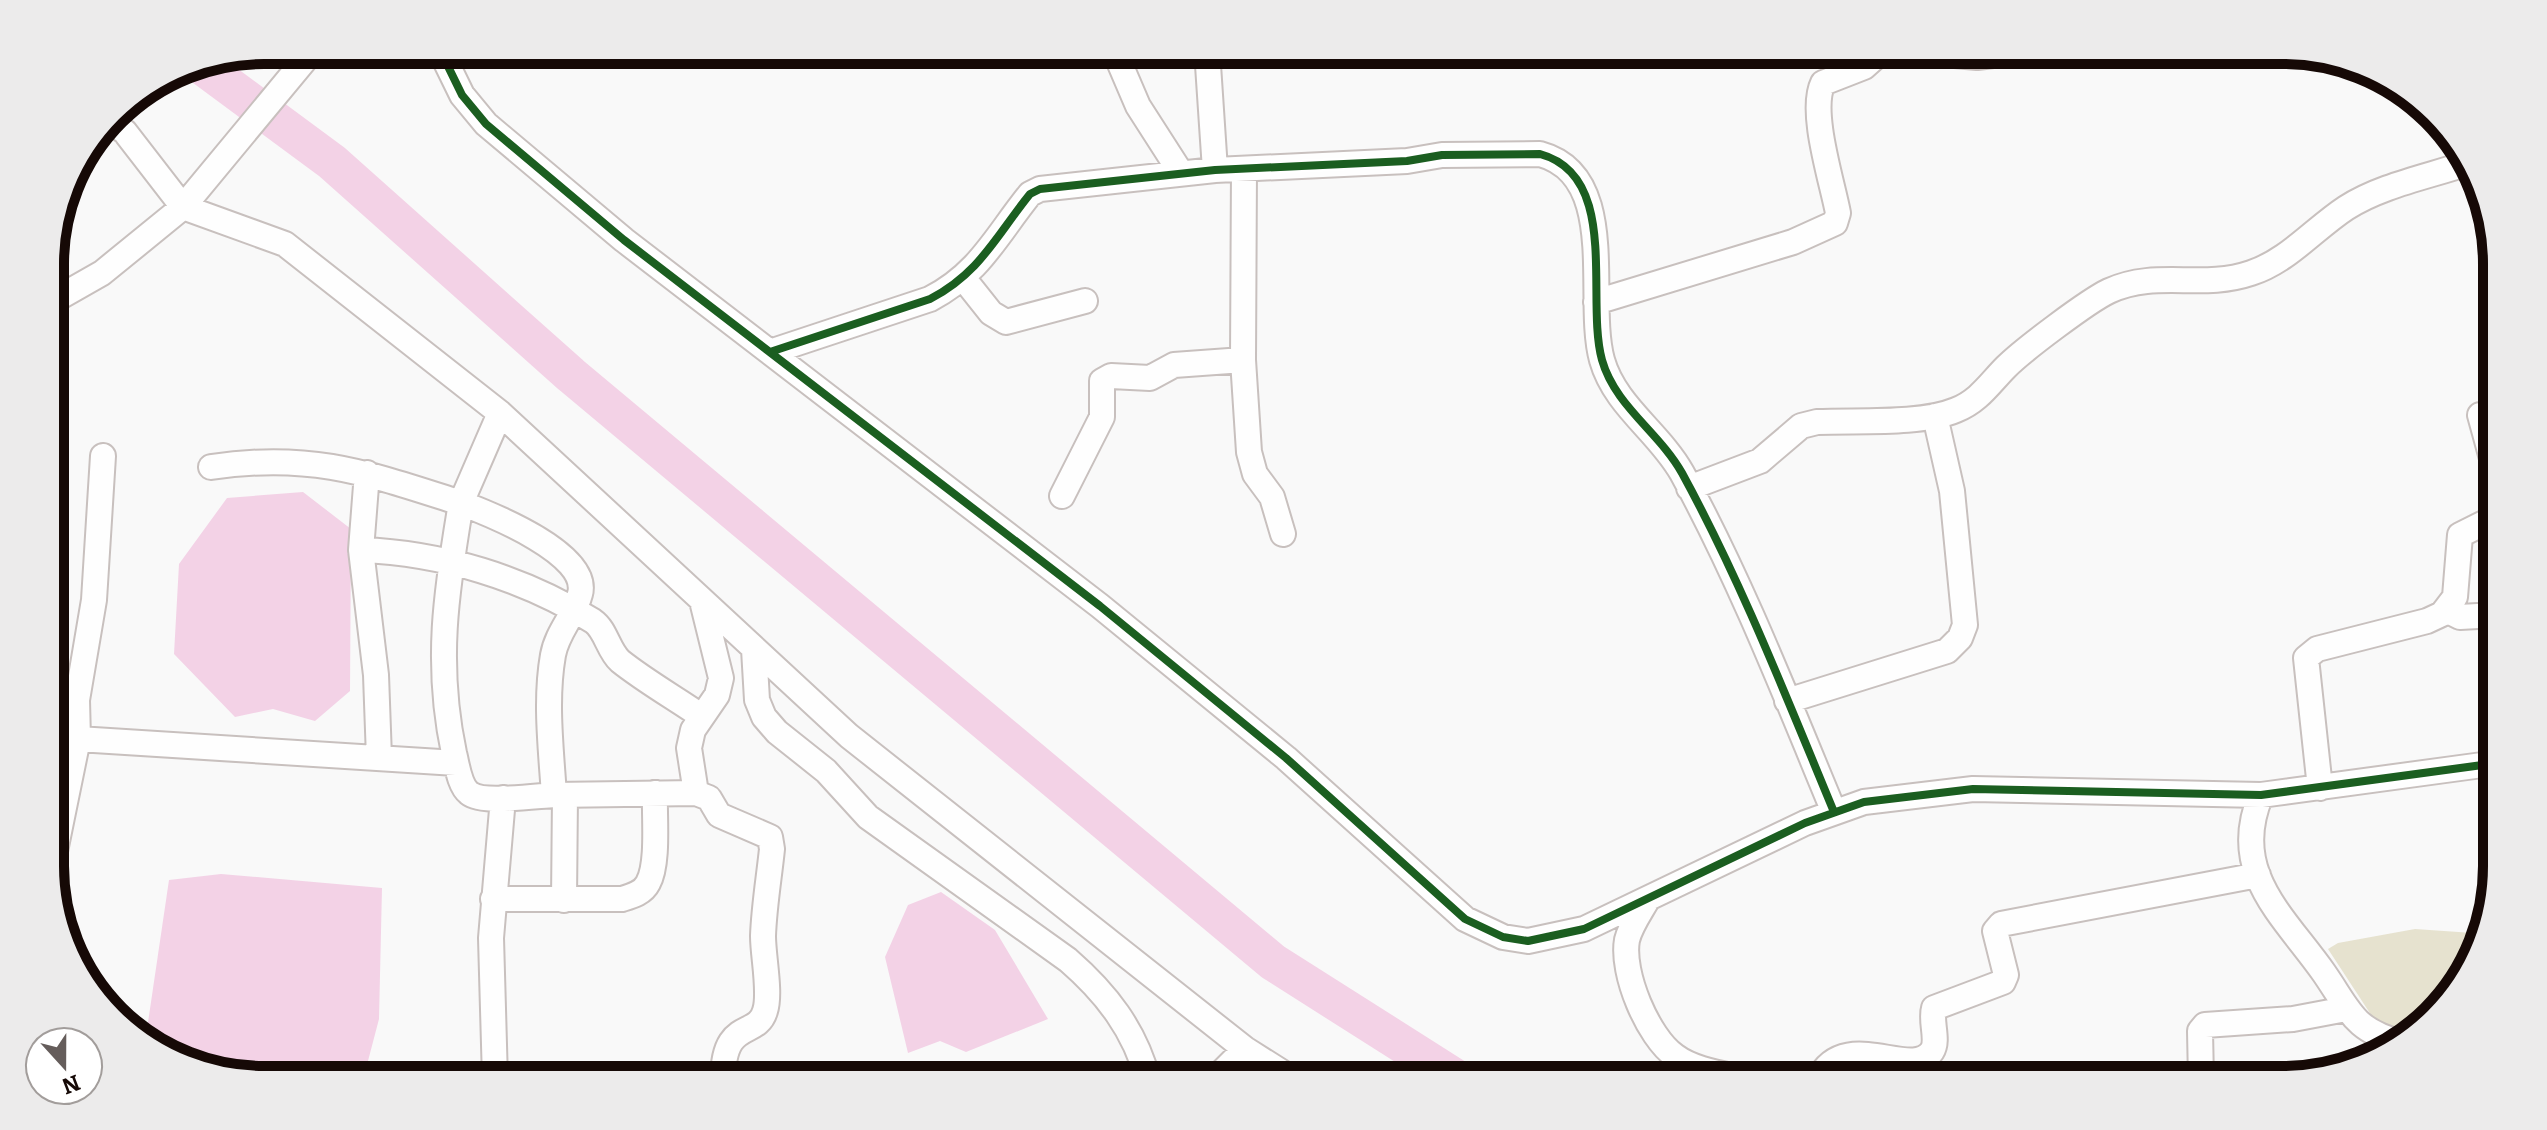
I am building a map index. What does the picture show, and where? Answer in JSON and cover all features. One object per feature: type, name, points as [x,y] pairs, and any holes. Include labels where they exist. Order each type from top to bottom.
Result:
[{"type":"street","points":[[64,295],[102,273],[183,207],[302,64]]},
{"type":"street","points":[[447,64],[462,95],[486,124],[624,240],[1137,636],[1286,758],[1465,919],[1503,937],[1528,941],[1584,929],[1646,902],[1792,829],[1864,802],[1973,789],[2261,795],[2483,765]]},
{"type":"street","points":[[1120,64],[1138,106],[1181,173]]},
{"type":"street","points":[[1208,64],[1215,170]]},
{"type":"street","points":[[1596,302],[1793,242],[1835,223],[1838,213],[1818,112],[1818,92],[1823,83],[1867,64]]},
{"type":"street","points":[[119,127],[183,207],[285,244],[500,413],[849,736],[1245,1049],[1272,1066]]},
{"type":"street","points":[[770,352],[930,299],[964,279],[1030,194],[1040,189],[1215,170],[1407,161],[1442,155],[1540,154],[1554,158],[1578,180],[1591,213],[1601,357],[1608,379],[1622,401],[1665,446],[1689,488],[1787,701],[1834,812]]},
{"type":"street","points":[[1689,488],[1760,461],[1801,426],[1817,422],[1935,416],[1957,410],[1980,396],[2006,367],[2104,293],[2133,280],[2156,278],[2203,282],[2255,272],[2283,257],[2366,196],[2457,167]]},
{"type":"street","points":[[1244,169],[1243,360],[1252,467],[1272,497],[1283,534]]},
{"type":"street","points":[[964,279],[991,313],[1006,322],[1085,301]]},
{"type":"street","points":[[1062,496],[1102,417],[1102,381],[1111,376],[1150,378],[1174,365],[1243,360]]},
{"type":"street","points":[[500,413],[461,503],[442,627],[441,672],[456,763],[469,794],[503,798],[696,793],[709,798],[719,815],[766,833],[772,842],[763,936],[767,1008],[759,1021],[731,1039],[725,1050],[724,1066]]},
{"type":"street","points":[[2480,415],[2483,426]]},
{"type":"street","points":[[1787,701],[1947,651],[1960,638],[1965,625],[1952,491],[1935,416]]},
{"type":"street","points":[[64,807],[78,739],[77,700],[94,600],[103,456]]},
{"type":"street","points":[[211,467],[257,460],[312,462],[367,473],[461,503],[519,529],[575,568],[581,592],[564,623],[552,664],[564,900]]},
{"type":"street","points":[[367,473],[361,550],[376,675],[379,758]]},
{"type":"street","points":[[2320,788],[2306,658],[2317,649],[2427,621],[2446,610],[2455,597],[2458,584],[2460,535],[2483,524]]},
{"type":"street","points":[[361,550],[418,553],[451,560],[573,611],[596,623],[619,660],[701,716]]},
{"type":"street","points":[[696,793],[689,748],[701,716],[717,695],[721,678],[701,599]]},
{"type":"street","points":[[2446,610],[2460,617],[2483,616]]},
{"type":"street","points":[[754,649],[757,700],[764,717],[777,732],[826,771],[868,817],[1068,960],[1098,986],[1131,1033],[1143,1066]]},
{"type":"street","points":[[78,739],[456,763]]},
{"type":"street","points":[[493,899],[622,899],[637,894],[648,884],[652,869],[655,793]]},
{"type":"street","points":[[2261,795],[2251,819],[2258,875],[2271,906],[2324,974],[2356,1023],[2383,1038]]},
{"type":"street","points":[[495,1066],[493,899],[503,798]]},
{"type":"street","points":[[1825,1066],[1838,1057],[1876,1054],[1915,1060],[1930,1054],[1934,1047],[1934,1008],[2003,982],[2006,975],[1995,931],[2001,924],[2258,875]]},
{"type":"street","points":[[1646,902],[1631,929],[1627,957],[1645,1018],[1675,1057],[1695,1066]]},
{"type":"street","points":[[2201,1066],[2200,1031],[2205,1025],[2293,1019],[2346,1009]]},
{"type":"street","points":[[1228,1066],[1245,1049]]},
{"type":"shaded area","points":[[303,492],[351,529],[350,691],[315,721],[273,709],[235,717],[174,654],[179,564],[227,498]]},
{"type":"shaded area","points":[[221,874],[382,888],[379,1019],[367,1066],[251,1066],[225,1062],[188,1051],[147,1028],[169,880]]},
{"type":"shaded area","points":[[941,892],[995,930],[1048,1019],[966,1052],[940,1041],[908,1053],[885,957],[908,905]]},
{"type":"shaded area","points":[[2415,929],[2471,933],[2442,988],[2415,1016],[2392,1033],[2379,1027],[2328,949],[2338,943]]},
{"type":"waterway","points":[[210,72],[332,162],[571,375],[1273,962],[1437,1066]]},
{"type":"cycle path","points":[[447,64],[462,95],[486,124],[624,240],[1100,606],[1286,758],[1465,919],[1503,937],[1528,941],[1584,929],[1805,823],[1864,802],[1973,789],[2261,795],[2483,765]]},
{"type":"cycle path","points":[[770,352],[930,299],[947,289],[975,265],[1030,194],[1040,189],[1215,170],[1407,161],[1442,155],[1540,154],[1565,167],[1581,187],[1591,213],[1598,335],[1608,376],[1627,405],[1672,458],[1704,514],[1834,812]]}]
